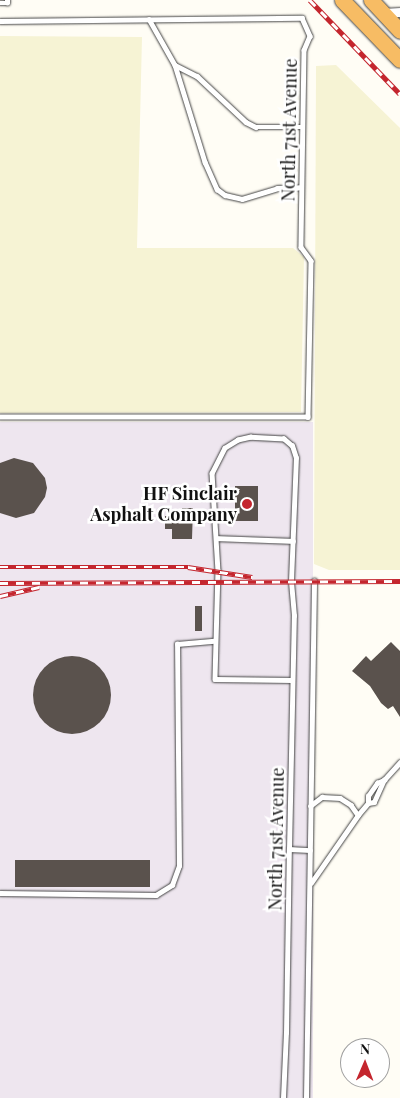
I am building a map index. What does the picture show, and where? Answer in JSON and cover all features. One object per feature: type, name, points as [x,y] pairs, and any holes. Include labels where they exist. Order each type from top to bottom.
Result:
[{"type":"highway","points":[[342,0],[400,60]]},
{"type":"highway","points":[[371,0],[400,31]]},
{"type":"street","points":[[382,13],[400,12]]},
{"type":"lane","points":[[0,3],[7,3],[7,0]]},
{"type":"lane","name":"North 71st Avenue","points":[[0,417],[308,416],[311,261],[301,247],[301,188],[304,50],[310,36],[302,18],[149,19]]},
{"type":"lane","points":[[0,21],[149,19],[175,64],[205,162],[217,189],[225,195],[242,199],[278,188],[301,188]]},
{"type":"lane","points":[[175,64],[197,76],[246,122],[256,127],[302,128]]},
{"type":"lane","name":"North 71st Avenue","points":[[282,1098],[290,849],[292,680],[291,581],[296,458],[292,446],[284,439],[271,437],[238,440],[225,448],[212,473],[218,570],[214,641],[215,679],[292,680]]},
{"type":"lane","points":[[216,538],[292,541]]},
{"type":"lane","name":"North 71st Avenue","points":[[306,1098],[314,581]]},
{"type":"lane","points":[[0,893],[156,895],[172,885],[179,866],[177,644],[214,641]]},
{"type":"lane","points":[[368,803],[374,802],[384,780],[400,762]]},
{"type":"lane","points":[[310,884],[368,803],[368,796],[377,783],[384,780]]},
{"type":"lane","points":[[310,806],[322,797],[340,798],[351,805],[358,815]]},
{"type":"lane","points":[[290,849],[310,850]]},
{"type":"shaded area","points":[[0,36],[142,37],[137,248],[293,248],[304,257],[301,412],[0,413]]},
{"type":"shaded area","points":[[336,65],[400,128],[400,570],[329,570],[314,564],[316,66]]},
{"type":"shaded area","points":[[0,422],[313,422],[313,1098],[0,1098]]},
{"type":"building","points":[[14,458],[33,463],[45,478],[47,488],[45,497],[34,513],[16,518],[0,513],[0,463]]},
{"type":"building","name":"HF Sinclair Asphalt Company","points":[[235,486],[258,486],[258,521],[235,521]]},
{"type":"building","points":[[182,508],[193,508],[192,539],[172,539],[172,529],[165,529],[165,516],[182,516]]},
{"type":"building","points":[[195,606],[202,606],[202,631],[195,631]]},
{"type":"building","points":[[391,642],[400,651],[400,717],[393,706],[388,709],[381,703],[370,686],[352,671],[366,656],[371,661]]},
{"type":"building","points":[[64,656],[80,656],[94,662],[105,673],[111,687],[111,703],[105,717],[94,728],[80,734],[64,734],[50,728],[39,717],[33,703],[33,687],[39,673],[50,662]]},
{"type":"building","points":[[15,860],[150,860],[150,887],[15,887]]},
{"type":"railway","points":[[310,0],[400,94]]},
{"type":"railway","points":[[0,567],[188,567],[252,577]]},
{"type":"railway","points":[[0,583],[400,581]]},
{"type":"railway","points":[[0,596],[39,587]]},
{"type":"place","name":"HF Sinclair Asphalt Company","points":[[247,504]]}]
